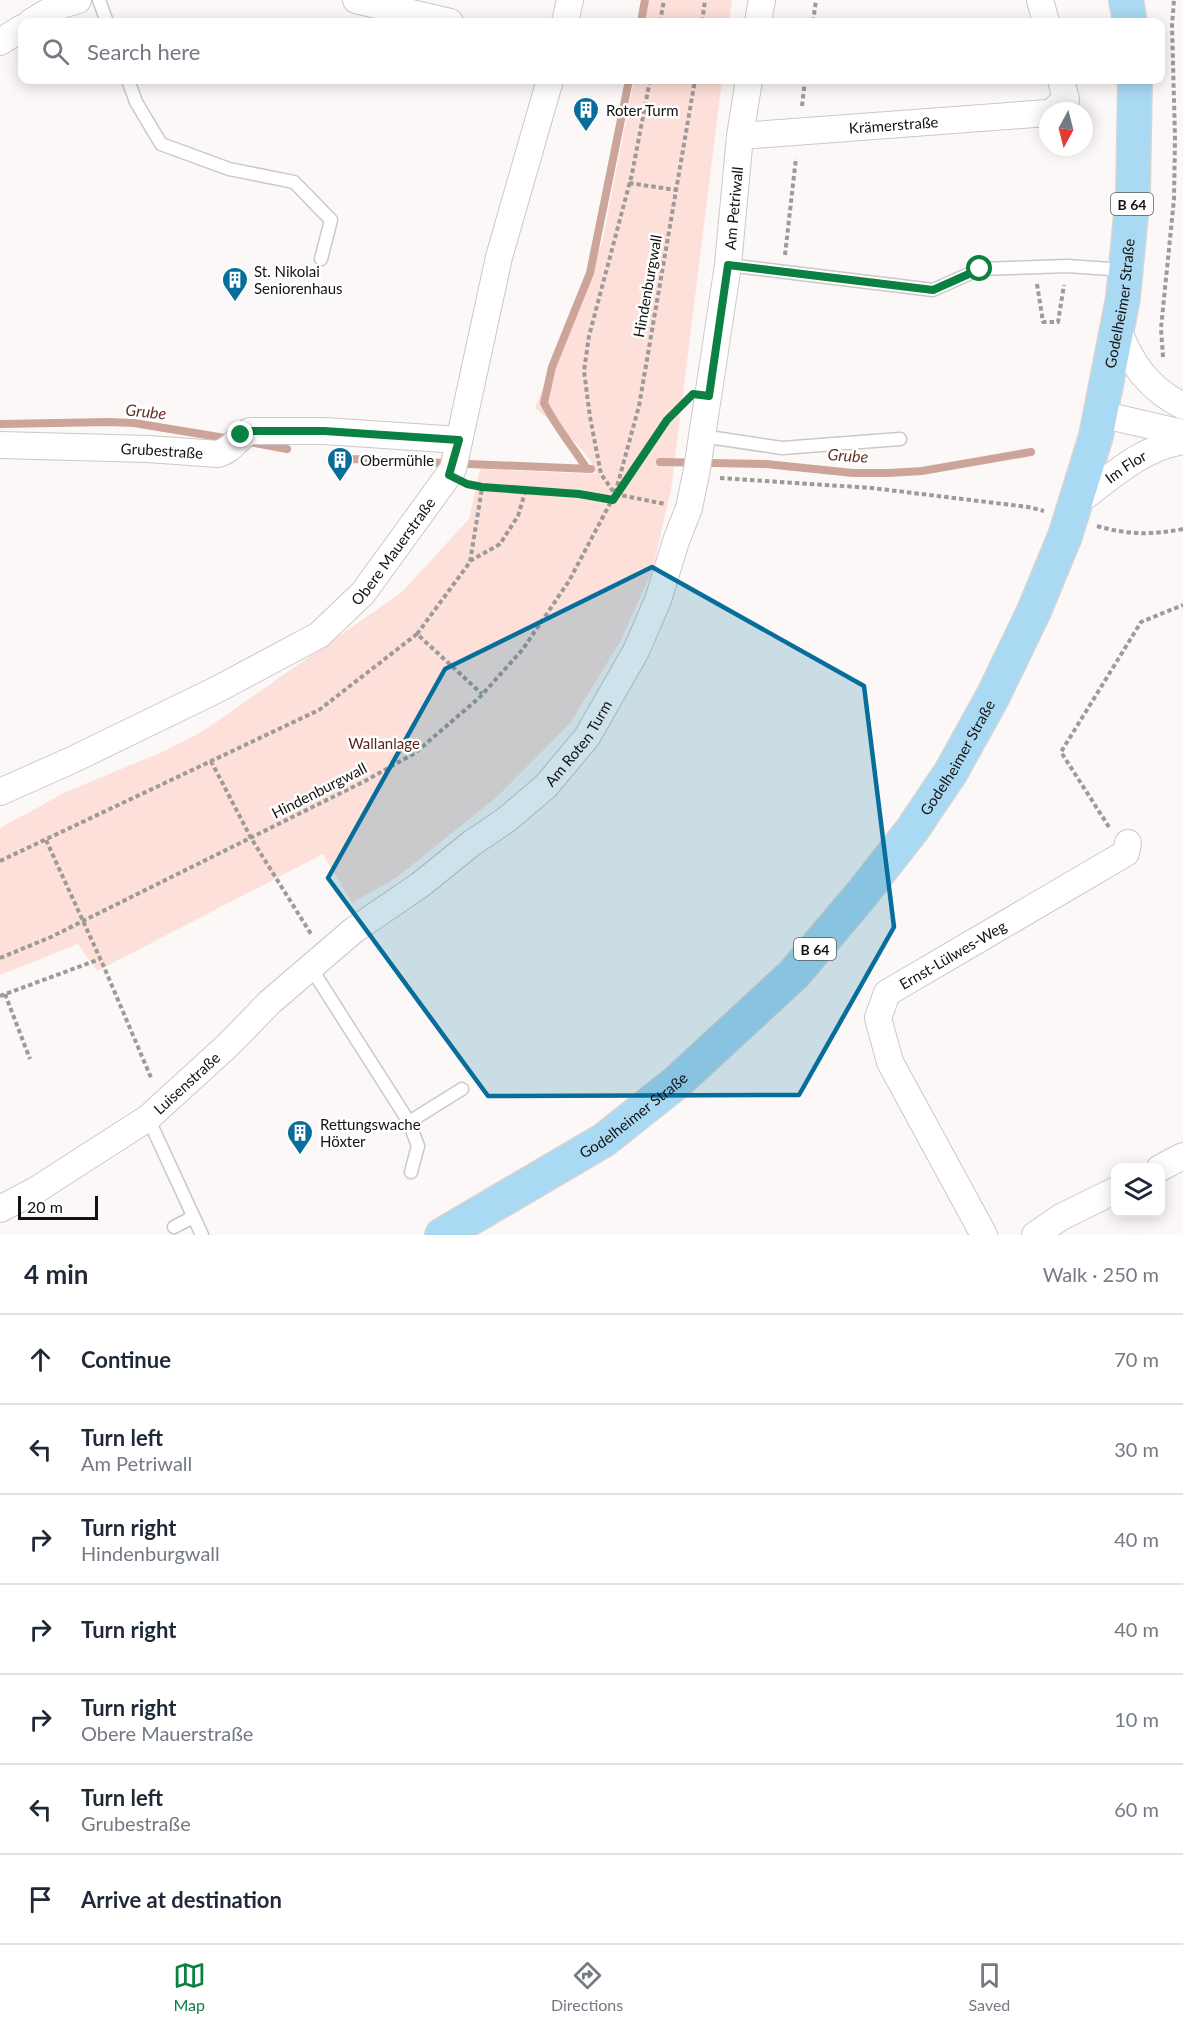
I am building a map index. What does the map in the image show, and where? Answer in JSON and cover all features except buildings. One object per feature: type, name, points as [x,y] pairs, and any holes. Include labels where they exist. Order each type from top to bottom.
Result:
[{"type":"main road","points":[[1126,0],[1129,18]]},
{"type":"main road","name":"Godelheimer Straße","points":[[442,1235],[604,1140],[677,1082],[794,974],[905,839],[951,772],[993,696],[1034,611],[1071,520],[1096,436],[1118,328],[1126,270],[1133,194],[1136,84]]},
{"type":"street","points":[[356,0],[433,18]]},
{"type":"street","points":[[566,18],[570,0]]},
{"type":"street","points":[[759,18],[762,0]]},
{"type":"street","points":[[1040,0],[1045,18]]},
{"type":"street","points":[[37,18],[63,2]]},
{"type":"street","points":[[0,42],[18,31]]},
{"type":"street","name":"Obere Mauerstraße","points":[[0,792],[216,690],[319,635],[363,593],[454,461],[500,257],[549,84]]},
{"type":"street","name":"Am Petriwall","points":[[698,460],[728,265],[740,136],[748,84]]},
{"type":"street","points":[[1062,84],[1066,99],[1063,102]]},
{"type":"street","name":"Krämerstraße","points":[[740,136],[1039,114]]},
{"type":"street","points":[[1118,328],[1125,348],[1140,373],[1161,393],[1183,406]]},
{"type":"street","points":[[1100,414],[1183,433]]},
{"type":"street","name":"Grubestraße","points":[[0,445],[148,449],[218,454],[224,452],[250,431],[324,431],[454,461]]},
{"type":"street","name":"Im Flor","points":[[1071,520],[1121,469],[1144,454],[1169,443],[1183,441]]},
{"type":"street","name":"Am Roten Turm","points":[[354,930],[420,885],[471,843],[506,820],[546,786],[587,737],[636,651],[658,600],[689,508],[698,460]]},
{"type":"street","name":"Ernst-Lülwes-Weg","points":[[984,1235],[890,1062],[878,1018],[884,1001],[887,993],[1127,848]]},
{"type":"street","name":"Luisenstraße","points":[[0,1209],[36,1190],[156,1112],[270,1002],[354,930]]},
{"type":"street","points":[[1165,1165],[1183,1156]]},
{"type":"street","points":[[1035,1235],[1061,1217],[1111,1192]]},
{"type":"lane","points":[[99,0],[106,18]]},
{"type":"lane","points":[[129,84],[136,102],[161,144],[229,169],[294,182],[331,220],[321,259]]},
{"type":"lane","points":[[728,265],[933,290],[980,269],[1067,266],[1126,270]]},
{"type":"lane","points":[[698,460],[782,448],[900,439]]},
{"type":"lane","points":[[318,962],[409,1122],[418,1146],[411,1172]]},
{"type":"lane","points":[[409,1122],[462,1089]]},
{"type":"lane","points":[[156,1112],[193,1217],[202,1235]]},
{"type":"lane","points":[[174,1227],[193,1217]]},
{"type":"path","points":[[661,18],[664,0]]},
{"type":"path","points":[[703,18],[705,0]]},
{"type":"path","points":[[814,18],[816,0]]},
{"type":"path","points":[[1166,364],[1162,354],[1161,327],[1174,199],[1172,25],[1174,0]]},
{"type":"path","points":[[649,84],[629,183],[589,336],[584,371],[601,474],[615,495],[689,508]]},
{"type":"path","name":"Hindenburgwall","points":[[0,958],[51,937],[365,781],[415,753],[483,694],[523,649],[569,581],[615,495],[639,406],[694,84]]},
{"type":"path","points":[[783,271],[804,84]]},
{"type":"path","points":[[629,183],[676,190]]},
{"type":"path","points":[[1034,266],[1043,322],[1058,322],[1067,266]]},
{"type":"path","name":"Hindenburgwall","points":[[615,495],[667,420],[693,394],[709,396]]},
{"type":"path","points":[[698,460],[872,488],[1029,507],[1115,531],[1156,535],[1183,529]]},
{"type":"path","points":[[454,461],[467,484],[579,494],[613,500]]},
{"type":"path","points":[[470,562],[482,487]]},
{"type":"path","points":[[0,861],[319,710],[417,634],[470,562],[500,544],[518,516],[526,489]]},
{"type":"path","points":[[1127,848],[1061,752],[1141,622],[1183,605]]},
{"type":"path","points":[[417,634],[483,694]]},
{"type":"path","points":[[211,761],[318,962]]},
{"type":"path","points":[[46,840],[100,958],[156,1112]]},
{"type":"path","points":[[30,1059],[2,995],[100,958]]},
{"type":"highlighted area","points":[[652,567],[864,686],[894,927],[799,1095],[488,1096],[328,878],[445,669]]},
{"type":"green space","points":[[649,0],[732,0],[730,18],[645,18]]},
{"type":"green space","name":"Wallanlage","points":[[633,84],[722,84],[671,490],[653,568],[620,642],[570,723],[499,795],[397,877],[352,903],[323,854],[97,971],[78,944],[0,975],[0,828],[66,792],[167,750],[203,731],[402,592],[469,519],[480,469],[596,474],[587,456],[579,447],[535,408],[602,243]]},
{"type":"waterway","points":[[642,18],[645,0]]},
{"type":"waterway","points":[[587,469],[544,403],[552,367],[590,273],[628,84]]},
{"type":"waterway","name":"Grube","points":[[0,424],[134,423],[231,439]]},
{"type":"waterway","name":"Grube","points":[[249,442],[287,449]]},
{"type":"waterway","name":"Grube","points":[[660,462],[766,464],[853,473],[888,473],[922,471],[1031,452]]},
{"type":"waterway","name":"Grube","points":[[350,459],[591,469]]},
{"type":"place","name":"Roter Turm","points":[[586,133]]},
{"type":"place","name":"St. Nikolai Seniorenhaus","points":[[235,303]]},
{"type":"place","name":"Obermühle","points":[[340,483]]},
{"type":"place","name":"Rettungswache Höxter","points":[[300,1156]]},
{"type":"route","points":[[241,435],[250,431],[324,431],[459,440],[453,469],[449,475],[467,484],[579,494],[613,500],[667,420],[693,394],[709,396],[728,265],[933,290],[980,269]]}]
